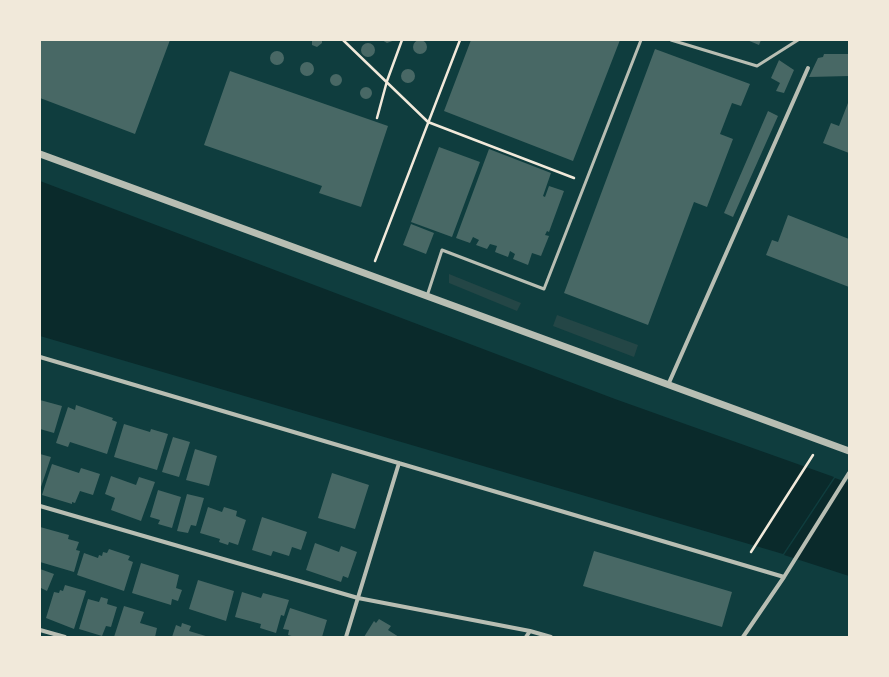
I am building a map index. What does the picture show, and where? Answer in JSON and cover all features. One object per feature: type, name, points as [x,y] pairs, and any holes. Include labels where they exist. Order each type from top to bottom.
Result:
[{"type":"street","points":[[668,385],[808,68]]},
{"type":"street","points":[[40,154],[849,451]]},
{"type":"street","points":[[40,357],[784,577]]},
{"type":"street","points":[[346,637],[399,463]]},
{"type":"street","points":[[743,637],[784,577],[848,474]]},
{"type":"street","points":[[40,506],[358,598],[530,631],[551,637]]},
{"type":"street","points":[[40,630],[65,637]]},
{"type":"street","points":[[526,637],[530,631]]},
{"type":"lane","points":[[427,296],[442,250],[544,289],[641,40]]},
{"type":"lane","points":[[671,40],[757,66],[798,40]]},
{"type":"path","points":[[343,40],[428,122],[585,182]]},
{"type":"path","points":[[376,118],[387,81],[402,40]]},
{"type":"path","points":[[370,275],[460,40]]},
{"type":"path","points":[[755,546],[811,460]]},
{"type":"shaded area","points":[[40,181],[615,399],[834,477],[783,554],[40,336]]},
{"type":"shaded area","points":[[449,274],[521,303],[517,311],[449,283]]},
{"type":"shaded area","points":[[557,315],[638,345],[634,357],[553,326]]},
{"type":"shaded area","points":[[835,478],[849,483],[849,576],[784,555]]},
{"type":"building","points":[[40,40],[170,40],[135,134],[40,98]]},
{"type":"building","points":[[312,40],[322,40],[322,43],[317,47],[312,45]]},
{"type":"building","points":[[382,40],[395,40],[387,43]]},
{"type":"building","points":[[420,40],[425,42],[427,47],[425,52],[420,54],[415,52],[413,47],[415,42]]},
{"type":"building","points":[[471,40],[620,40],[573,161],[444,111]]},
{"type":"building","points":[[747,40],[761,40],[759,45]]},
{"type":"building","points":[[365,43],[371,43],[375,47],[375,53],[371,57],[365,57],[361,53],[361,47]]},
{"type":"building","points":[[655,49],[750,84],[741,106],[732,103],[720,134],[733,139],[707,207],[694,202],[648,325],[564,293]]},
{"type":"building","points":[[277,51],[282,53],[284,58],[282,63],[277,65],[272,63],[270,58],[272,53]]},
{"type":"building","points":[[824,54],[849,54],[849,76],[809,77],[818,58],[823,57]]},
{"type":"building","points":[[779,60],[794,70],[784,93],[776,91],[780,83],[771,78]]},
{"type":"building","points":[[307,62],[312,64],[314,69],[312,74],[307,76],[302,74],[300,69],[302,64]]},
{"type":"building","points":[[408,69],[413,71],[415,76],[413,81],[408,83],[403,81],[401,76],[403,71]]},
{"type":"building","points":[[230,71],[388,126],[361,207],[319,193],[322,186],[204,145]]},
{"type":"building","points":[[338,74],[341,75],[341,85],[334,86],[331,85],[330,78],[331,75]]},
{"type":"building","points":[[366,87],[370,89],[372,93],[370,97],[366,99],[362,97],[360,93],[362,89]]},
{"type":"building","points":[[848,103],[849,153],[823,143],[831,123],[839,126]]},
{"type":"building","points":[[768,111],[778,116],[733,217],[724,213]]},
{"type":"building","points":[[439,147],[480,162],[452,237],[411,222]]},
{"type":"building","points":[[489,149],[551,173],[543,196],[545,197],[549,186],[564,191],[549,232],[547,231],[545,235],[549,236],[541,256],[532,253],[528,265],[513,259],[515,254],[510,251],[508,257],[495,252],[497,246],[490,244],[487,249],[476,245],[479,240],[473,237],[470,243],[456,238]]},
{"type":"building","points":[[788,215],[849,239],[849,287],[766,255],[772,240],[778,242]]},
{"type":"building","points":[[411,224],[434,233],[426,254],[403,245]]},
{"type":"building","points":[[40,400],[62,406],[54,433],[40,429]]},
{"type":"building","points":[[76,405],[113,418],[112,420],[117,422],[107,454],[70,442],[68,447],[56,443],[68,407],[75,410]]},
{"type":"building","points":[[124,424],[150,432],[151,429],[168,434],[157,470],[114,457]]},
{"type":"building","points":[[173,437],[190,442],[179,477],[162,472]]},
{"type":"building","points":[[195,449],[217,456],[209,486],[186,480]]},
{"type":"building","points":[[40,454],[51,457],[40,490]]},
{"type":"building","points":[[52,464],[79,473],[81,468],[100,474],[93,495],[80,491],[75,503],[72,502],[72,504],[42,495]]},
{"type":"building","points":[[332,473],[369,485],[355,529],[318,518]]},
{"type":"building","points":[[111,476],[136,485],[139,477],[155,482],[141,521],[111,510],[115,498],[105,494]]},
{"type":"building","points":[[158,490],[181,497],[172,528],[158,524],[160,520],[150,517]]},
{"type":"building","points":[[187,494],[204,498],[196,526],[191,525],[188,533],[177,531]]},
{"type":"building","points":[[208,507],[222,512],[224,507],[237,511],[236,516],[246,520],[238,545],[229,542],[228,545],[219,542],[220,539],[200,533]]},
{"type":"building","points":[[262,517],[307,532],[301,550],[292,547],[289,556],[273,551],[271,556],[252,550]]},
{"type":"building","points":[[40,527],[69,535],[68,539],[79,542],[76,550],[80,551],[74,572],[40,562]]},
{"type":"building","points":[[315,543],[339,552],[341,546],[357,552],[348,578],[343,576],[341,582],[306,570]]},
{"type":"building","points":[[109,549],[130,556],[128,560],[133,562],[124,591],[77,575],[84,553],[98,558],[99,555],[102,556],[103,552],[107,553]]},
{"type":"building","points":[[594,551],[732,592],[722,627],[583,586]]},
{"type":"building","points":[[141,563],[179,575],[176,588],[182,590],[178,601],[172,599],[171,605],[132,593]]},
{"type":"building","points":[[40,569],[54,574],[47,591],[41,588],[40,591]]},
{"type":"building","points":[[198,580],[234,591],[226,621],[189,609]]},
{"type":"building","points":[[65,585],[86,591],[74,629],[46,618],[54,592],[59,593],[60,590],[63,591]]},
{"type":"building","points":[[242,592],[261,598],[263,593],[289,600],[284,616],[281,615],[276,633],[260,628],[261,624],[235,617]]},
{"type":"building","points":[[101,597],[108,599],[107,604],[117,607],[111,627],[106,626],[102,636],[79,629],[88,599],[99,602]]},
{"type":"building","points":[[124,606],[144,612],[140,623],[157,628],[155,637],[114,637]]},
{"type":"building","points":[[290,608],[327,620],[322,637],[295,637],[288,635],[289,630],[283,629]]},
{"type":"building","points":[[379,619],[391,626],[388,630],[399,637],[364,637],[374,621],[376,623]]},
{"type":"building","points":[[182,623],[191,626],[189,631],[209,637],[172,637],[176,625],[181,627]]}]
